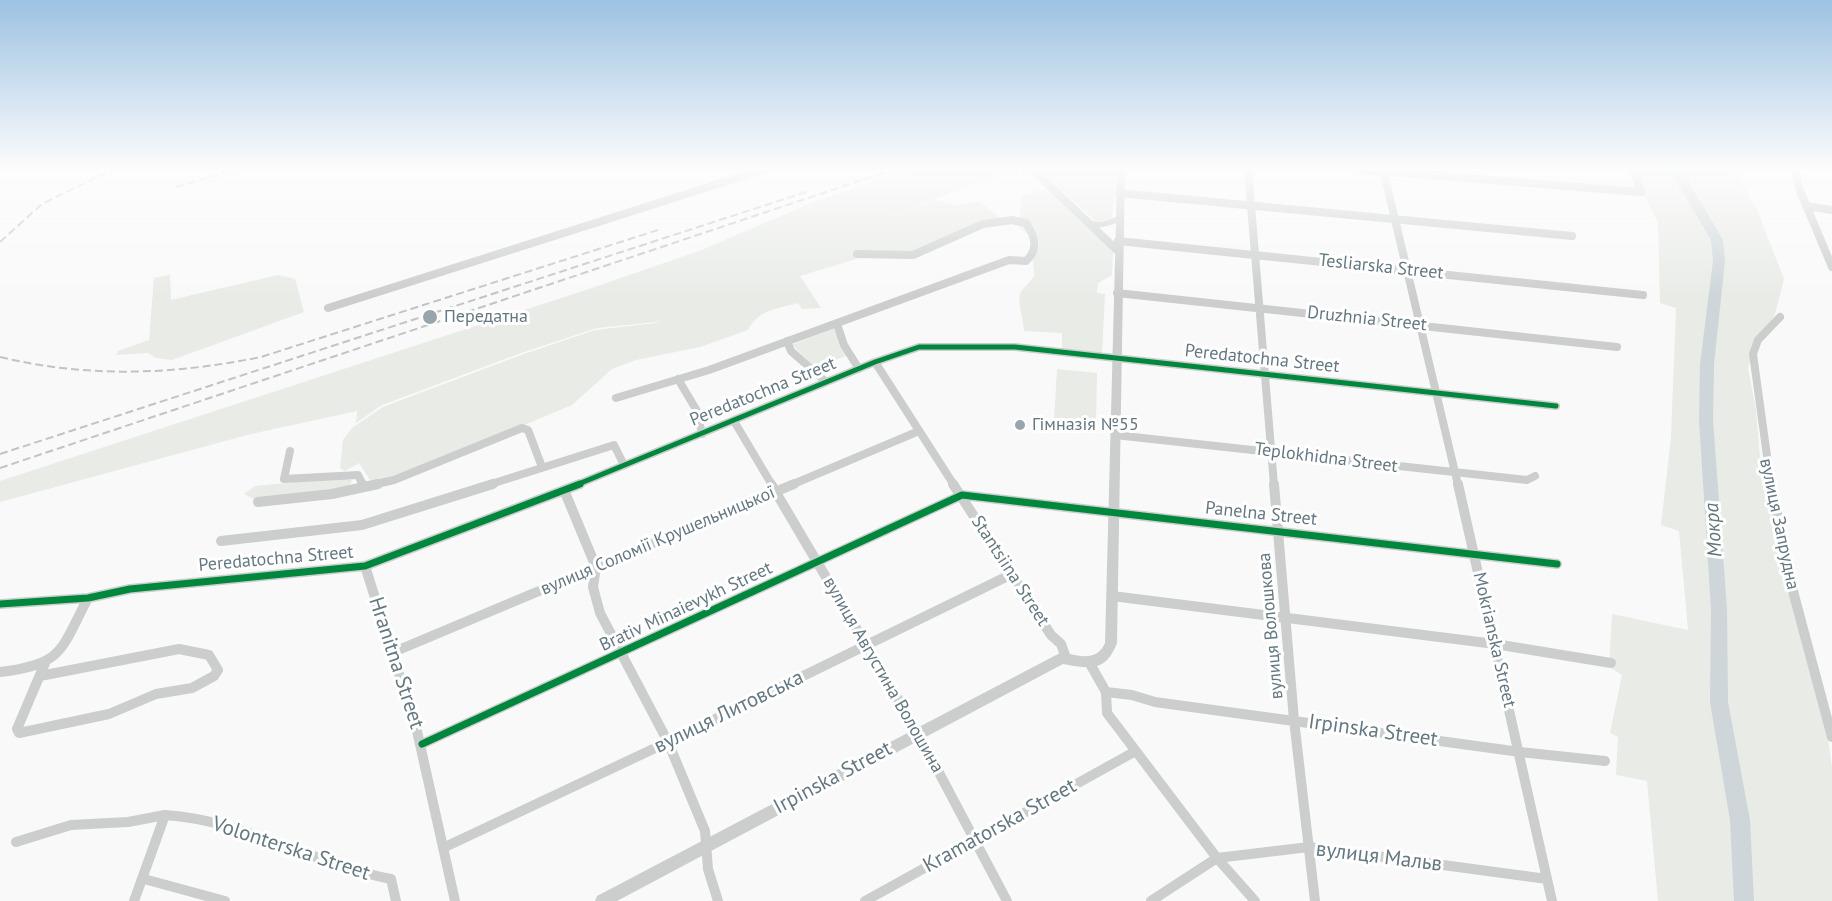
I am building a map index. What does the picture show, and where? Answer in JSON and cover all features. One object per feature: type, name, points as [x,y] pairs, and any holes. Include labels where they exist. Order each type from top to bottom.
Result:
[{"type":"street","points":[[328,308],[633,211]]},
{"type":"street","points":[[1076,211],[1118,246]]},
{"type":"street","points":[[1066,658],[1089,662],[1100,661],[1108,654],[1111,643],[1118,211]]},
{"type":"street","name":"вулиця Волошкова","points":[[1251,211],[1263,374],[1287,619],[1293,720],[1315,901]]},
{"type":"street","points":[[1318,211],[1572,236]]},
{"type":"street","name":"Mokrianska Street","points":[[1393,211],[1520,752],[1552,901]]},
{"type":"street","points":[[1808,211],[1832,267]]},
{"type":"street","points":[[1090,224],[1104,225],[1118,219]]},
{"type":"street","points":[[616,398],[709,370],[1009,260],[1026,261],[1035,251],[1036,241],[1026,223],[1008,220],[979,227],[913,255],[857,254]]},
{"type":"street","name":"Tesliarska Street","points":[[1118,246],[1255,255],[1408,269],[1643,295]]},
{"type":"street","name":"Druzhnia Street","points":[[1117,294],[1419,324],[1617,347]]},
{"type":"street","name":"вулиця Запрудна","points":[[1780,317],[1758,340],[1753,354],[1762,444],[1811,667],[1832,736]]},
{"type":"street","points":[[837,324],[844,345],[859,369]]},
{"type":"street","points":[[787,341],[791,351],[826,382]]},
{"type":"street","name":"Peredatochna Street","points":[[0,604],[88,598],[130,589],[365,566],[564,490],[874,362],[920,347],[950,345],[1015,347],[1556,406]]},
{"type":"street","name":"Stantsiina Street","points":[[874,362],[1051,635],[1061,644],[1066,658]]},
{"type":"street","points":[[678,379],[698,411],[702,434]]},
{"type":"street","name":"вулиця Августина Волошина","points":[[734,421],[918,733],[1007,901]]},
{"type":"street","points":[[258,502],[332,494],[415,473],[467,449],[522,428],[528,430],[542,466]]},
{"type":"street","name":"вулиця Соломії Крушельницької","points":[[396,651],[919,431]]},
{"type":"street","name":"Teplokhidna Street","points":[[1115,435],[1456,474],[1527,480],[1535,476]]},
{"type":"street","points":[[221,541],[362,525],[542,466],[614,446],[624,465]]},
{"type":"street","points":[[290,451],[284,479],[358,475],[363,486]]},
{"type":"street","points":[[564,490],[596,567],[593,587],[595,600],[668,742],[705,831],[708,869],[718,901]]},
{"type":"street","name":"Panelna Street","points":[[962,495],[1557,564]]},
{"type":"street","name":"Brativ Minaievykh Street","points":[[422,744],[962,495]]},
{"type":"street","name":"Hranitna Street","points":[[365,566],[396,651],[422,744],[446,847],[455,901]]},
{"type":"street","name":"вулиця Литовська","points":[[446,847],[668,742],[1012,574]]},
{"type":"street","points":[[1112,596],[1495,644],[1611,663]]},
{"type":"street","points":[[0,672],[32,669],[59,653],[88,598]]},
{"type":"street","points":[[40,676],[179,650],[201,650],[215,659],[218,670],[204,683],[182,692],[156,694],[109,714],[19,733],[17,729],[45,663]]},
{"type":"street","name":"Irpinska Street","points":[[602,901],[918,733],[1062,658],[1066,658]]},
{"type":"street","points":[[1089,662],[1106,692],[1107,713],[1134,752],[1217,858],[1255,901]]},
{"type":"street","name":"Irpinska Street","points":[[1106,692],[1132,694],[1155,702],[1520,752],[1605,760]]},
{"type":"street","name":"Kramatorska Street","points":[[866,901],[1134,752]]},
{"type":"street","points":[[16,842],[63,828],[90,823],[99,826],[127,824],[165,815]]},
{"type":"street","points":[[134,901],[144,879],[165,815]]},
{"type":"street","name":"Volonterska Street","points":[[165,815],[191,816],[256,833],[352,872],[391,879],[396,901]]},
{"type":"street","name":"вулиця Мальв","points":[[1150,901],[1217,858],[1309,847],[1547,879]]},
{"type":"street","points":[[144,879],[225,901]]},
{"type":"shaded area","points":[[792,211],[904,211],[888,217],[905,211],[991,211],[1000,218],[984,221],[910,252],[889,258],[866,256],[800,276],[821,308],[802,309],[798,303],[776,309],[763,314],[752,323],[748,330],[700,347],[636,360],[612,369],[572,405],[419,469],[384,479],[370,480],[359,463],[345,471],[340,468],[343,440],[352,428],[383,407],[595,330],[656,323],[663,318],[656,322],[597,328],[521,353],[382,405],[356,423],[357,411],[251,434],[0,502],[0,481],[699,251]]},
{"type":"shaded area","points":[[1020,211],[1073,211],[1113,250],[1112,275],[1098,283],[1097,293],[1105,294],[1102,354],[1062,349],[1062,333],[1024,331],[1020,295],[1034,276],[1033,259],[1039,243],[1019,227]]},
{"type":"shaded area","points":[[1084,211],[1113,211],[1112,218],[1100,222],[1094,220]]},
{"type":"shaded area","points":[[1652,211],[1757,211],[1784,279],[1775,314],[1768,329],[1754,348],[1748,368],[1756,410],[1761,469],[1827,731],[1832,767],[1832,901],[1658,901],[1647,781],[1616,775],[1618,737],[1610,733],[1622,675],[1609,667],[1612,614],[1688,630],[1679,531],[1661,525],[1671,437],[1676,308],[1660,303],[1658,222]]},
{"type":"shaded area","points":[[170,275],[171,300],[278,275],[295,279],[304,312],[172,360],[156,358],[148,353],[116,355],[118,351],[149,340],[154,278]]},
{"type":"shaded area","points":[[834,328],[848,355],[816,368],[792,345]]},
{"type":"shaded area","points":[[1057,369],[1097,373],[1096,423],[1054,419]]},
{"type":"shaded area","points":[[339,478],[352,480],[350,485],[330,491],[254,499],[244,494],[255,486]]},
{"type":"waterway","name":"Мокра","points":[[1700,211],[1717,240],[1719,261],[1707,364],[1706,420],[1719,609],[1719,702],[1740,820],[1744,901]]},
{"type":"railway","points":[[0,242],[34,211]]},
{"type":"railway","points":[[0,454],[747,211]]},
{"type":"railway","points":[[0,468],[769,211]]},
{"type":"railway","points":[[0,357],[65,368],[130,372],[195,368],[261,357],[658,230]]},
{"type":"cycle path","points":[[0,604],[88,598],[130,589],[365,566],[564,490],[875,362],[919,347],[1015,347],[1556,406]]},
{"type":"cycle path","points":[[422,744],[962,495],[1557,564]]},
{"type":"place","name":"Передатна","points":[[430,317]]},
{"type":"place","name":"Гімназія №55","points":[[1020,425]]}]
